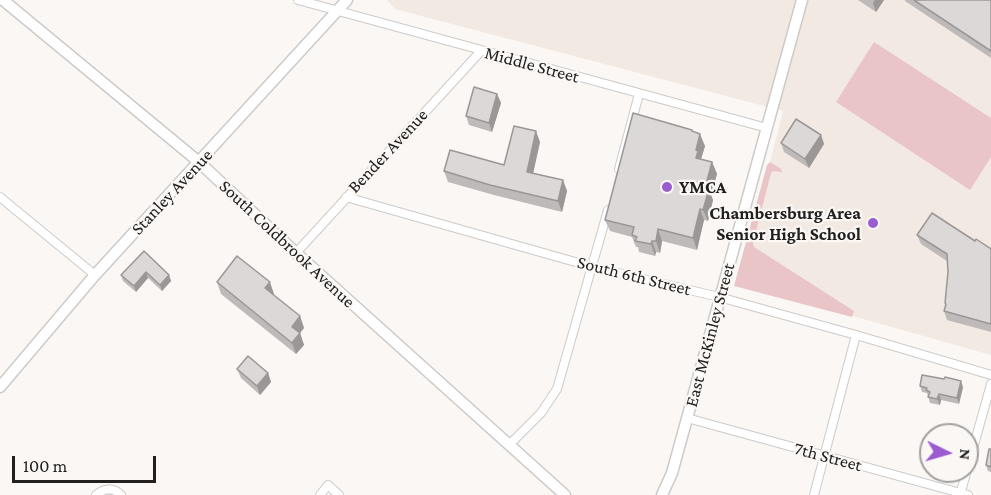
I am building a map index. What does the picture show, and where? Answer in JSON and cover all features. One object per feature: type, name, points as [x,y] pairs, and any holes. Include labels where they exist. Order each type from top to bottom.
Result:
[{"type":"street","name":"South Coldbrook Avenue","points":[[3,0],[199,162],[296,253],[565,495]]},
{"type":"street","name":"Middle Street","points":[[298,0],[767,128]]},
{"type":"street","name":"Stanley Avenue","points":[[0,387],[95,275],[348,0]]},
{"type":"street","name":"East McKinley Street","points":[[662,495],[672,473],[802,0]]},
{"type":"street","name":"Bender Avenue","points":[[296,253],[481,51]]},
{"type":"street","points":[[616,180],[639,94]]},
{"type":"street","points":[[0,197],[95,275]]},
{"type":"street","name":"South 6th Street","points":[[346,197],[593,267],[719,297],[991,375]]},
{"type":"street","points":[[509,445],[541,412],[558,389],[610,204]]},
{"type":"street","points":[[814,495],[856,335]]},
{"type":"street","points":[[963,494],[991,384]]},
{"type":"street","name":"7th Street","points":[[687,418],[963,494]]},
{"type":"street","points":[[320,495],[328,485],[339,495]]},
{"type":"street","points":[[96,495],[107,489],[113,489],[121,495]]},
{"type":"shaded area","name":"Chambersburg Area Senior High School","points":[[387,0],[991,0],[991,355],[739,284],[783,111],[395,9]]},
{"type":"shaded area","points":[[874,42],[991,118],[991,157],[970,190],[836,102]]},
{"type":"shaded area","points":[[770,162],[782,172],[773,171],[771,173],[753,243],[754,247],[854,311],[852,317],[734,286],[767,165]]},
{"type":"building","points":[[914,0],[991,0],[991,51]]},
{"type":"building","points":[[474,87],[497,94],[489,123],[466,116]]},
{"type":"building","name":"YMCA","points":[[633,113],[700,134],[696,158],[712,162],[705,188],[709,189],[703,210],[700,209],[693,238],[658,229],[656,241],[652,241],[651,244],[635,241],[637,237],[632,235],[634,227],[605,220]]},
{"type":"building","points":[[796,119],[821,135],[805,159],[781,143]]},
{"type":"building","points":[[514,126],[536,131],[527,172],[563,180],[558,201],[490,185],[444,171],[450,150],[504,165]]},
{"type":"building","points":[[932,213],[991,249],[991,324],[944,311],[948,272],[947,254],[917,235]]},
{"type":"building","points":[[144,251],[169,275],[160,285],[146,272],[134,286],[121,275]]},
{"type":"building","points":[[237,256],[270,282],[265,288],[300,316],[292,327],[300,333],[292,343],[217,282]]},
{"type":"building","points":[[248,356],[268,373],[257,386],[237,369]]},
{"type":"building","points":[[922,375],[961,381],[957,398],[939,394],[937,399],[928,397],[930,392],[926,390],[927,388],[920,386]]},
{"type":"building","points":[[989,449],[991,449],[991,467],[986,465]]},
{"type":"place","name":"YMCA","points":[[667,187]]},
{"type":"place","name":"Chambersburg Area Senior High School","points":[[873,223]]}]
